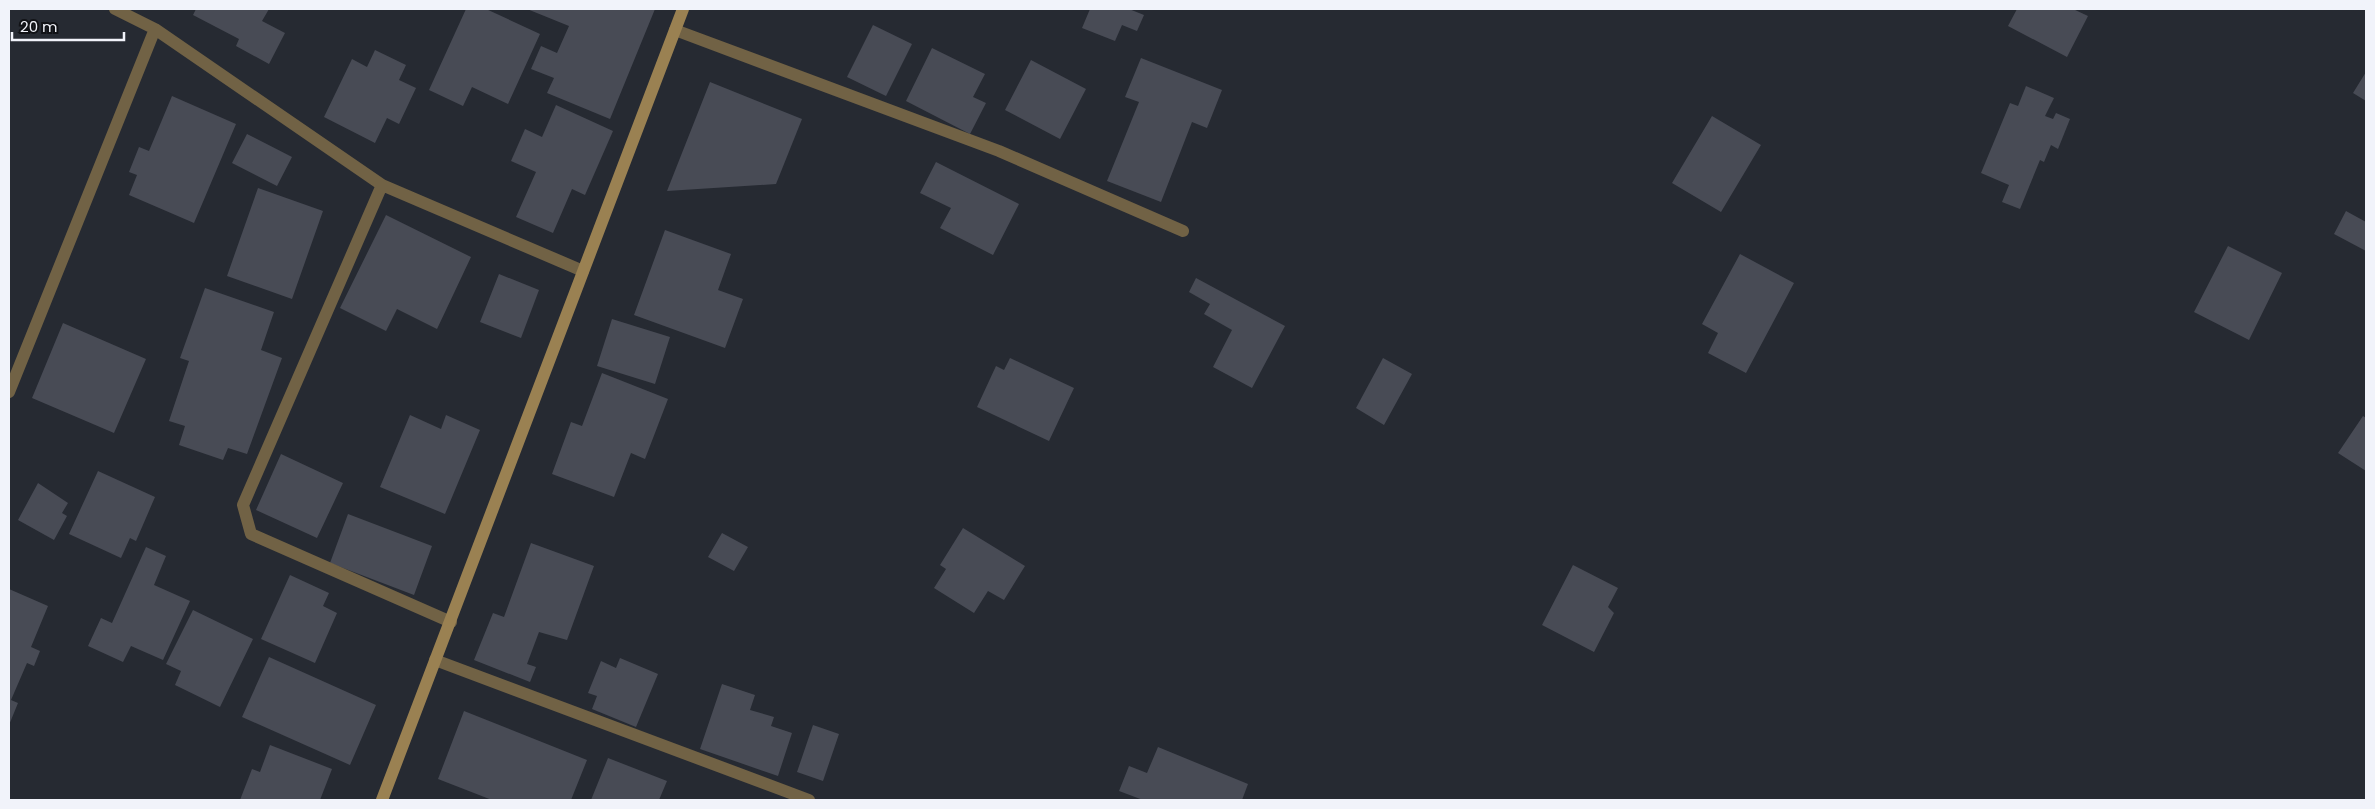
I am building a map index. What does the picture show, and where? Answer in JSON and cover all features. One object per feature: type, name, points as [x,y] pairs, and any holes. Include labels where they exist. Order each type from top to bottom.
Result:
[{"type":"street","points":[[114,9],[155,29],[382,185],[583,271]]},
{"type":"street","points":[[382,800],[683,9]]},
{"type":"street","points":[[9,392],[155,29]]},
{"type":"street","points":[[675,30],[1000,151],[1183,231]]},
{"type":"street","points":[[382,185],[243,505],[251,534],[450,622]]},
{"type":"street","points":[[436,660],[809,800]]},
{"type":"building","points":[[196,9],[269,9],[262,21],[285,33],[269,64],[236,46],[239,39],[193,15]]},
{"type":"building","points":[[466,9],[486,9],[540,34],[508,104],[472,87],[463,106],[429,90]]},
{"type":"building","points":[[527,9],[655,9],[610,119],[547,93],[554,78],[531,69],[541,46],[557,53],[569,26]]},
{"type":"building","points":[[1090,9],[1129,9],[1144,15],[1137,31],[1122,25],[1115,41],[1082,28]]},
{"type":"building","points":[[2017,9],[2073,9],[2088,16],[2067,57],[2008,26]]},
{"type":"building","points":[[873,25],[912,44],[886,96],[847,77]]},
{"type":"building","points":[[932,48],[985,74],[973,97],[986,103],[970,134],[906,101]]},
{"type":"building","points":[[375,50],[406,65],[399,80],[416,88],[399,124],[387,118],[375,143],[324,117],[352,59],[367,67]]},
{"type":"building","points":[[1141,58],[1222,90],[1207,128],[1192,122],[1161,202],[1107,181],[1139,102],[1125,97]]},
{"type":"building","points":[[1031,60],[1086,89],[1060,139],[1005,110]]},
{"type":"building","points":[[2366,72],[2366,101],[2353,93]]},
{"type":"building","points":[[710,82],[802,119],[776,184],[667,191]]},
{"type":"building","points":[[2026,86],[2054,98],[2045,116],[2053,119],[2056,113],[2070,119],[2058,149],[2051,145],[2044,162],[2040,160],[2020,209],[2002,202],[2009,185],[1981,173],[2010,103],[2018,106]]},
{"type":"building","points":[[172,96],[236,124],[194,223],[129,195],[137,175],[129,172],[139,147],[149,151]]},
{"type":"building","points":[[556,105],[613,131],[585,195],[572,189],[553,233],[516,217],[536,172],[511,161],[525,129],[542,137]]},
{"type":"building","points":[[1712,116],[1761,145],[1721,212],[1672,183]]},
{"type":"building","points":[[247,134],[292,157],[277,186],[232,163]]},
{"type":"building","points":[[936,162],[1019,204],[993,255],[940,228],[951,208],[920,193]]},
{"type":"building","points":[[258,188],[323,211],[292,299],[227,276]]},
{"type":"building","points":[[2346,211],[2366,222],[2366,251],[2334,234]]},
{"type":"building","points":[[386,215],[471,257],[437,329],[397,309],[386,331],[340,308]]},
{"type":"building","points":[[665,230],[731,254],[718,290],[743,299],[725,348],[634,315]]},
{"type":"building","points":[[2228,246],[2282,273],[2249,340],[2194,312]]},
{"type":"building","points":[[1740,254],[1794,283],[1746,373],[1708,353],[1718,333],[1702,324]]},
{"type":"building","points":[[499,274],[539,290],[521,338],[480,322]]},
{"type":"building","points":[[1196,278],[1285,326],[1252,388],[1213,367],[1232,330],[1204,314],[1210,304],[1189,292]]},
{"type":"building","points":[[205,288],[274,312],[261,350],[282,358],[247,454],[228,448],[223,460],[179,445],[185,426],[169,421],[189,361],[180,358]]},
{"type":"building","points":[[612,319],[670,337],[655,384],[597,366]]},
{"type":"building","points":[[63,323],[146,359],[114,433],[32,398]]},
{"type":"building","points":[[1010,358],[1074,388],[1049,441],[977,407],[996,366],[1004,370]]},
{"type":"building","points":[[1383,358],[1412,374],[1384,425],[1356,408]]},
{"type":"building","points":[[602,373],[668,399],[645,459],[631,453],[614,497],[552,474],[571,422],[582,426]]},
{"type":"building","points":[[410,415],[441,429],[446,415],[480,430],[445,514],[380,487]]},
{"type":"building","points":[[2363,416],[2366,418],[2366,471],[2338,453]]},
{"type":"building","points":[[281,454],[343,483],[317,538],[256,510]]},
{"type":"building","points":[[98,471],[155,497],[136,541],[130,538],[121,558],[69,534]]},
{"type":"building","points":[[38,483],[68,503],[62,513],[67,516],[54,540],[18,520]]},
{"type":"building","points":[[348,514],[432,546],[414,595],[330,563]]},
{"type":"building","points":[[963,528],[1025,566],[1004,600],[988,591],[974,613],[934,588],[946,569],[940,565]]},
{"type":"building","points":[[722,533],[748,547],[734,571],[708,557]]},
{"type":"building","points":[[531,543],[594,566],[567,640],[539,632],[527,664],[536,667],[530,682],[474,660],[493,613],[504,617]]},
{"type":"building","points":[[146,547],[166,556],[154,585],[190,601],[163,660],[131,646],[123,662],[88,646],[101,618],[112,623]]},
{"type":"building","points":[[1573,565],[1618,588],[1608,607],[1614,613],[1594,652],[1542,625]]},
{"type":"building","points":[[290,575],[329,593],[323,606],[337,613],[315,663],[261,639]]},
{"type":"building","points":[[9,589],[48,606],[31,647],[40,651],[34,666],[27,663],[11,700],[18,703],[9,725]]},
{"type":"building","points":[[193,610],[253,639],[220,707],[175,685],[181,671],[166,664]]},
{"type":"building","points":[[269,657],[376,705],[350,765],[242,717]]},
{"type":"building","points":[[620,658],[658,674],[636,727],[592,709],[597,696],[588,693],[601,661],[616,668]]},
{"type":"building","points":[[722,684],[755,695],[750,710],[774,717],[771,726],[792,733],[778,776],[700,749]]},
{"type":"building","points":[[464,711],[587,760],[571,800],[492,800],[438,779]]},
{"type":"building","points":[[813,725],[839,734],[823,781],[797,772]]},
{"type":"building","points":[[270,745],[332,769],[320,800],[240,800],[252,769],[260,772]]},
{"type":"building","points":[[1158,747],[1248,784],[1242,800],[1143,800],[1119,791],[1129,766],[1147,773]]},
{"type":"building","points":[[608,758],[667,781],[659,800],[591,800]]}]
